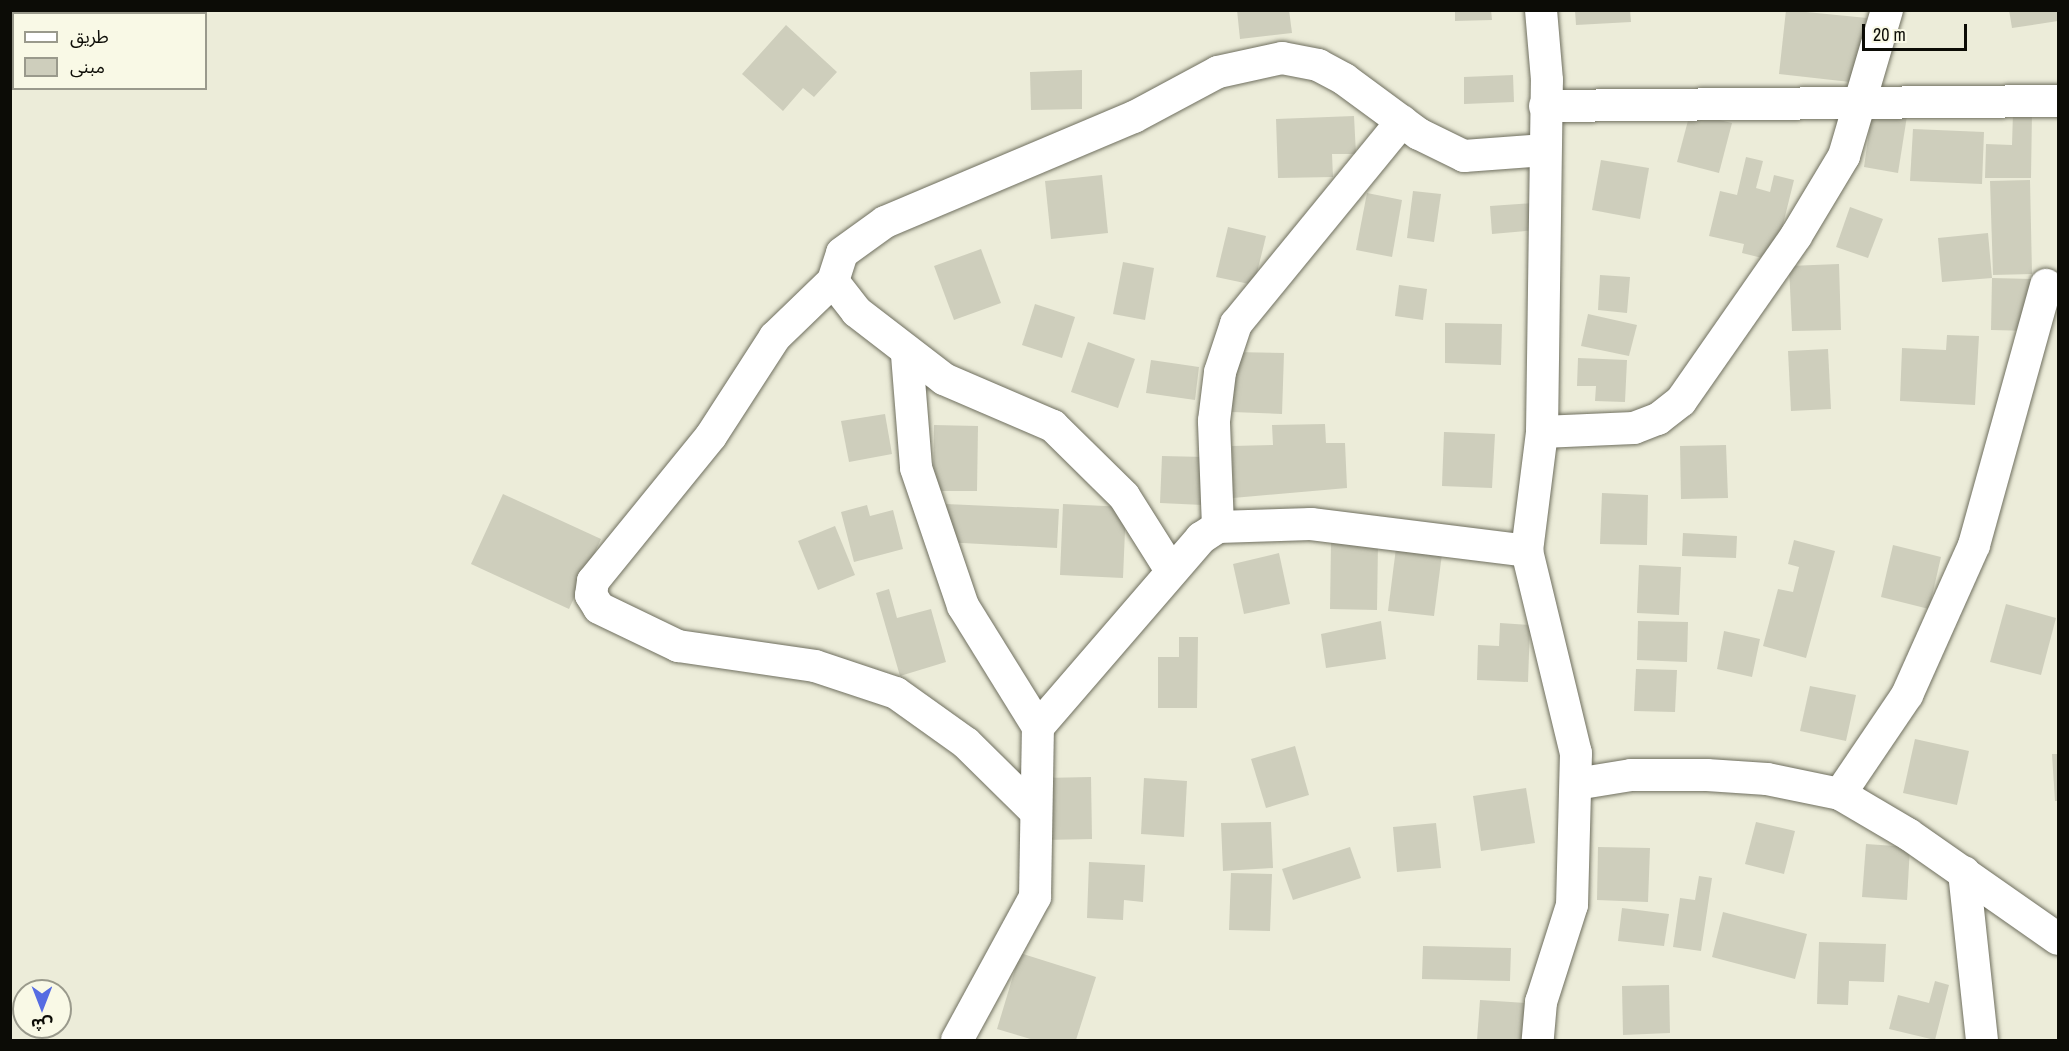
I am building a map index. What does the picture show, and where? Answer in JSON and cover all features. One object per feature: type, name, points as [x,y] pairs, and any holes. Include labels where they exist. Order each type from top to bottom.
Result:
[{"type":"street","points":[[1538,1041],[1541,1002],[1572,905],[1576,784],[1576,753],[1527,551],[1542,432],[1545,106],[1541,10]]},
{"type":"street","points":[[1542,432],[1634,428],[1658,419],[1682,401],[1820,197],[1844,156],[1862,103],[1887,10]]},
{"type":"street","points":[[1036,812],[966,743],[896,693],[815,666],[678,646],[599,608],[591,594],[593,580],[711,436],[775,337],[833,281],[842,253],[885,222],[1134,117],[1218,72],[1282,58],[1318,64],[1402,121],[1464,156],[1545,150]]},
{"type":"street","points":[[1545,106],[2058,101]]},
{"type":"street","points":[[1218,527],[1214,421],[1220,372],[1236,324],[1402,121]]},
{"type":"street","points":[[833,281],[857,312],[907,355],[944,379],[1053,426],[1124,496],[1170,569]]},
{"type":"street","points":[[1840,794],[1907,695],[1974,546],[2046,285]]},
{"type":"street","points":[[907,355],[916,468],[960,596],[1038,727],[1035,897],[957,1041]]},
{"type":"street","points":[[1038,727],[1170,569],[1218,527],[1311,525],[1527,551]]},
{"type":"street","points":[[1576,784],[1631,776],[1707,775],[1767,779],[1840,794],[1964,872],[2058,939]]},
{"type":"street","points":[[1964,872],[1982,1041]]},
{"type":"building","points":[[1237,10],[1289,10],[1292,33],[1240,39]]},
{"type":"building","points":[[1455,10],[1491,10],[1492,20],[1455,21]]},
{"type":"building","points":[[1575,10],[1630,10],[1631,22],[1576,25]]},
{"type":"building","points":[[1786,10],[1867,18],[1859,83],[1779,74]]},
{"type":"building","points":[[2009,10],[2058,10],[2058,21],[2012,28]]},
{"type":"building","points":[[786,25],[837,72],[814,97],[803,88],[783,111],[742,74]]},
{"type":"building","points":[[1082,70],[1082,109],[1031,110],[1030,72]]},
{"type":"building","points":[[1513,75],[1514,102],[1464,104],[1464,77]]},
{"type":"building","points":[[1872,111],[1907,116],[1898,173],[1864,167]]},
{"type":"building","points":[[2013,112],[2032,112],[2031,178],[1985,178],[1986,144],[2012,145]]},
{"type":"building","points":[[1690,113],[1732,123],[1719,173],[1677,162]]},
{"type":"building","points":[[1354,116],[1356,154],[1332,154],[1333,177],[1278,178],[1276,119]]},
{"type":"building","points":[[1913,129],[1984,132],[1982,184],[1910,181]]},
{"type":"building","points":[[1746,157],[1763,161],[1756,188],[1770,192],[1774,175],[1794,180],[1774,261],[1742,253],[1744,244],[1709,236],[1720,191],[1737,195]]},
{"type":"building","points":[[1601,160],[1649,168],[1640,219],[1592,210]]},
{"type":"building","points":[[1102,175],[1108,233],[1051,239],[1045,181]]},
{"type":"building","points":[[2030,180],[2032,274],[1993,275],[1990,181]]},
{"type":"building","points":[[1413,191],[1441,194],[1434,242],[1407,238]]},
{"type":"building","points":[[1367,193],[1402,200],[1392,257],[1356,250]]},
{"type":"building","points":[[1534,203],[1536,230],[1492,234],[1490,206]]},
{"type":"building","points":[[1850,207],[1883,219],[1868,258],[1836,247]]},
{"type":"building","points":[[1228,227],[1266,236],[1254,285],[1216,277]]},
{"type":"building","points":[[1988,233],[1992,278],[1942,282],[1938,238]]},
{"type":"building","points":[[981,249],[1001,303],[954,320],[934,266]]},
{"type":"building","points":[[1123,262],[1154,268],[1145,320],[1113,314]]},
{"type":"building","points":[[1839,264],[1841,330],[1792,331],[1789,266]]},
{"type":"building","points":[[1600,275],[1630,277],[1627,313],[1598,310]]},
{"type":"building","points":[[1992,278],[2032,279],[2032,331],[1991,330]]},
{"type":"building","points":[[1399,285],[1427,289],[1423,320],[1395,316]]},
{"type":"building","points":[[1035,304],[1075,317],[1062,358],[1022,345]]},
{"type":"building","points":[[1588,314],[1637,325],[1629,356],[1581,346]]},
{"type":"building","points":[[1445,323],[1502,324],[1501,365],[1445,363]]},
{"type":"building","points":[[1947,335],[1979,336],[1975,405],[1900,401],[1902,348],[1946,350]]},
{"type":"building","points":[[1088,342],[1135,359],[1118,408],[1071,392]]},
{"type":"building","points":[[1828,349],[1831,409],[1791,411],[1788,351]]},
{"type":"building","points":[[1234,352],[1284,353],[1282,414],[1232,412]]},
{"type":"building","points":[[1578,358],[1627,360],[1625,402],[1595,401],[1596,386],[1577,386]]},
{"type":"building","points":[[1151,360],[1199,367],[1195,400],[1146,393]]},
{"type":"building","points":[[885,414],[892,454],[849,462],[841,421]]},
{"type":"building","points":[[1325,424],[1326,443],[1345,443],[1347,488],[1233,498],[1232,446],[1273,445],[1272,425]]},
{"type":"building","points":[[934,425],[978,426],[977,491],[933,491]]},
{"type":"building","points":[[1444,432],[1495,434],[1492,488],[1442,486]]},
{"type":"building","points":[[1726,445],[1728,498],[1681,499],[1680,446]]},
{"type":"building","points":[[1162,456],[1205,457],[1203,505],[1160,503]]},
{"type":"building","points":[[1602,493],[1648,495],[1647,545],[1600,544]]},
{"type":"building","points":[[503,494],[601,539],[569,609],[471,564]]},
{"type":"building","points":[[946,504],[1059,509],[1057,548],[944,542]]},
{"type":"building","points":[[1063,504],[1126,507],[1123,578],[1060,575]]},
{"type":"building","points":[[867,505],[870,516],[893,510],[903,549],[854,562],[841,512]]},
{"type":"building","points":[[835,526],[855,575],[818,590],[798,541]]},
{"type":"building","points":[[1683,533],[1737,536],[1736,558],[1682,556]]},
{"type":"building","points":[[1794,540],[1835,551],[1806,658],[1763,646],[1778,589],[1793,592],[1799,567],[1788,564]]},
{"type":"building","points":[[1331,543],[1378,544],[1377,610],[1330,609]]},
{"type":"building","points":[[1893,545],[1941,557],[1929,609],[1881,597]]},
{"type":"building","points":[[1396,548],[1442,554],[1434,616],[1388,611]]},
{"type":"building","points":[[1279,553],[1290,604],[1244,614],[1233,564]]},
{"type":"building","points":[[1639,565],[1681,567],[1679,615],[1637,613]]},
{"type":"building","points":[[889,589],[897,618],[931,609],[946,662],[900,676],[876,593]]},
{"type":"building","points":[[2006,604],[2056,618],[2041,675],[1990,662]]},
{"type":"building","points":[[1381,621],[1386,659],[1326,668],[1321,634]]},
{"type":"building","points":[[1638,621],[1688,622],[1687,662],[1637,660]]},
{"type":"building","points":[[1500,623],[1530,625],[1528,682],[1477,680],[1478,645],[1499,646]]},
{"type":"building","points":[[1724,631],[1760,639],[1752,677],[1717,669]]},
{"type":"building","points":[[1179,637],[1198,637],[1197,708],[1158,708],[1158,657],[1179,657]]},
{"type":"building","points":[[1636,669],[1677,670],[1675,712],[1634,711]]},
{"type":"building","points":[[1810,686],[1856,695],[1846,741],[1800,731]]},
{"type":"building","points":[[1915,739],[1969,751],[1957,805],[1903,793]]},
{"type":"building","points":[[1295,746],[1309,795],[1266,808],[1251,759]]},
{"type":"building","points":[[2052,754],[2058,754],[2058,801],[2055,801]]},
{"type":"building","points":[[1091,777],[1092,839],[1044,840],[1043,778]]},
{"type":"building","points":[[1144,778],[1187,781],[1184,837],[1141,834]]},
{"type":"building","points":[[1526,788],[1535,843],[1481,851],[1473,796]]},
{"type":"building","points":[[1271,822],[1273,868],[1223,871],[1221,823]]},
{"type":"building","points":[[1756,822],[1795,831],[1784,874],[1745,864]]},
{"type":"building","points":[[1436,823],[1441,868],[1397,872],[1393,827]]},
{"type":"building","points":[[1866,844],[1910,847],[1907,900],[1862,897]]},
{"type":"building","points":[[1350,847],[1361,878],[1293,900],[1282,869]]},
{"type":"building","points":[[1598,847],[1650,848],[1648,902],[1597,900]]},
{"type":"building","points":[[1089,862],[1145,865],[1143,902],[1124,900],[1123,920],[1087,918]]},
{"type":"building","points":[[1231,873],[1272,874],[1270,931],[1229,930]]},
{"type":"building","points":[[1699,876],[1712,878],[1701,951],[1673,947],[1680,898],[1695,900]]},
{"type":"building","points":[[1622,908],[1669,914],[1664,946],[1618,941]]},
{"type":"building","points":[[1723,912],[1807,934],[1795,979],[1712,957]]},
{"type":"building","points":[[1819,942],[1886,944],[1884,982],[1849,981],[1848,1005],[1817,1004]]},
{"type":"building","points":[[1423,946],[1511,948],[1510,981],[1422,979]]},
{"type":"building","points":[[1020,953],[1096,977],[1076,1040],[1034,1040],[997,1029]]},
{"type":"building","points":[[1935,981],[1949,985],[1935,1040],[1889,1029],[1898,995],[1929,1003]]},
{"type":"building","points":[[1669,985],[1670,1033],[1623,1035],[1622,986]]},
{"type":"building","points":[[1480,1000],[1527,1003],[1525,1040],[1477,1040]]}]
